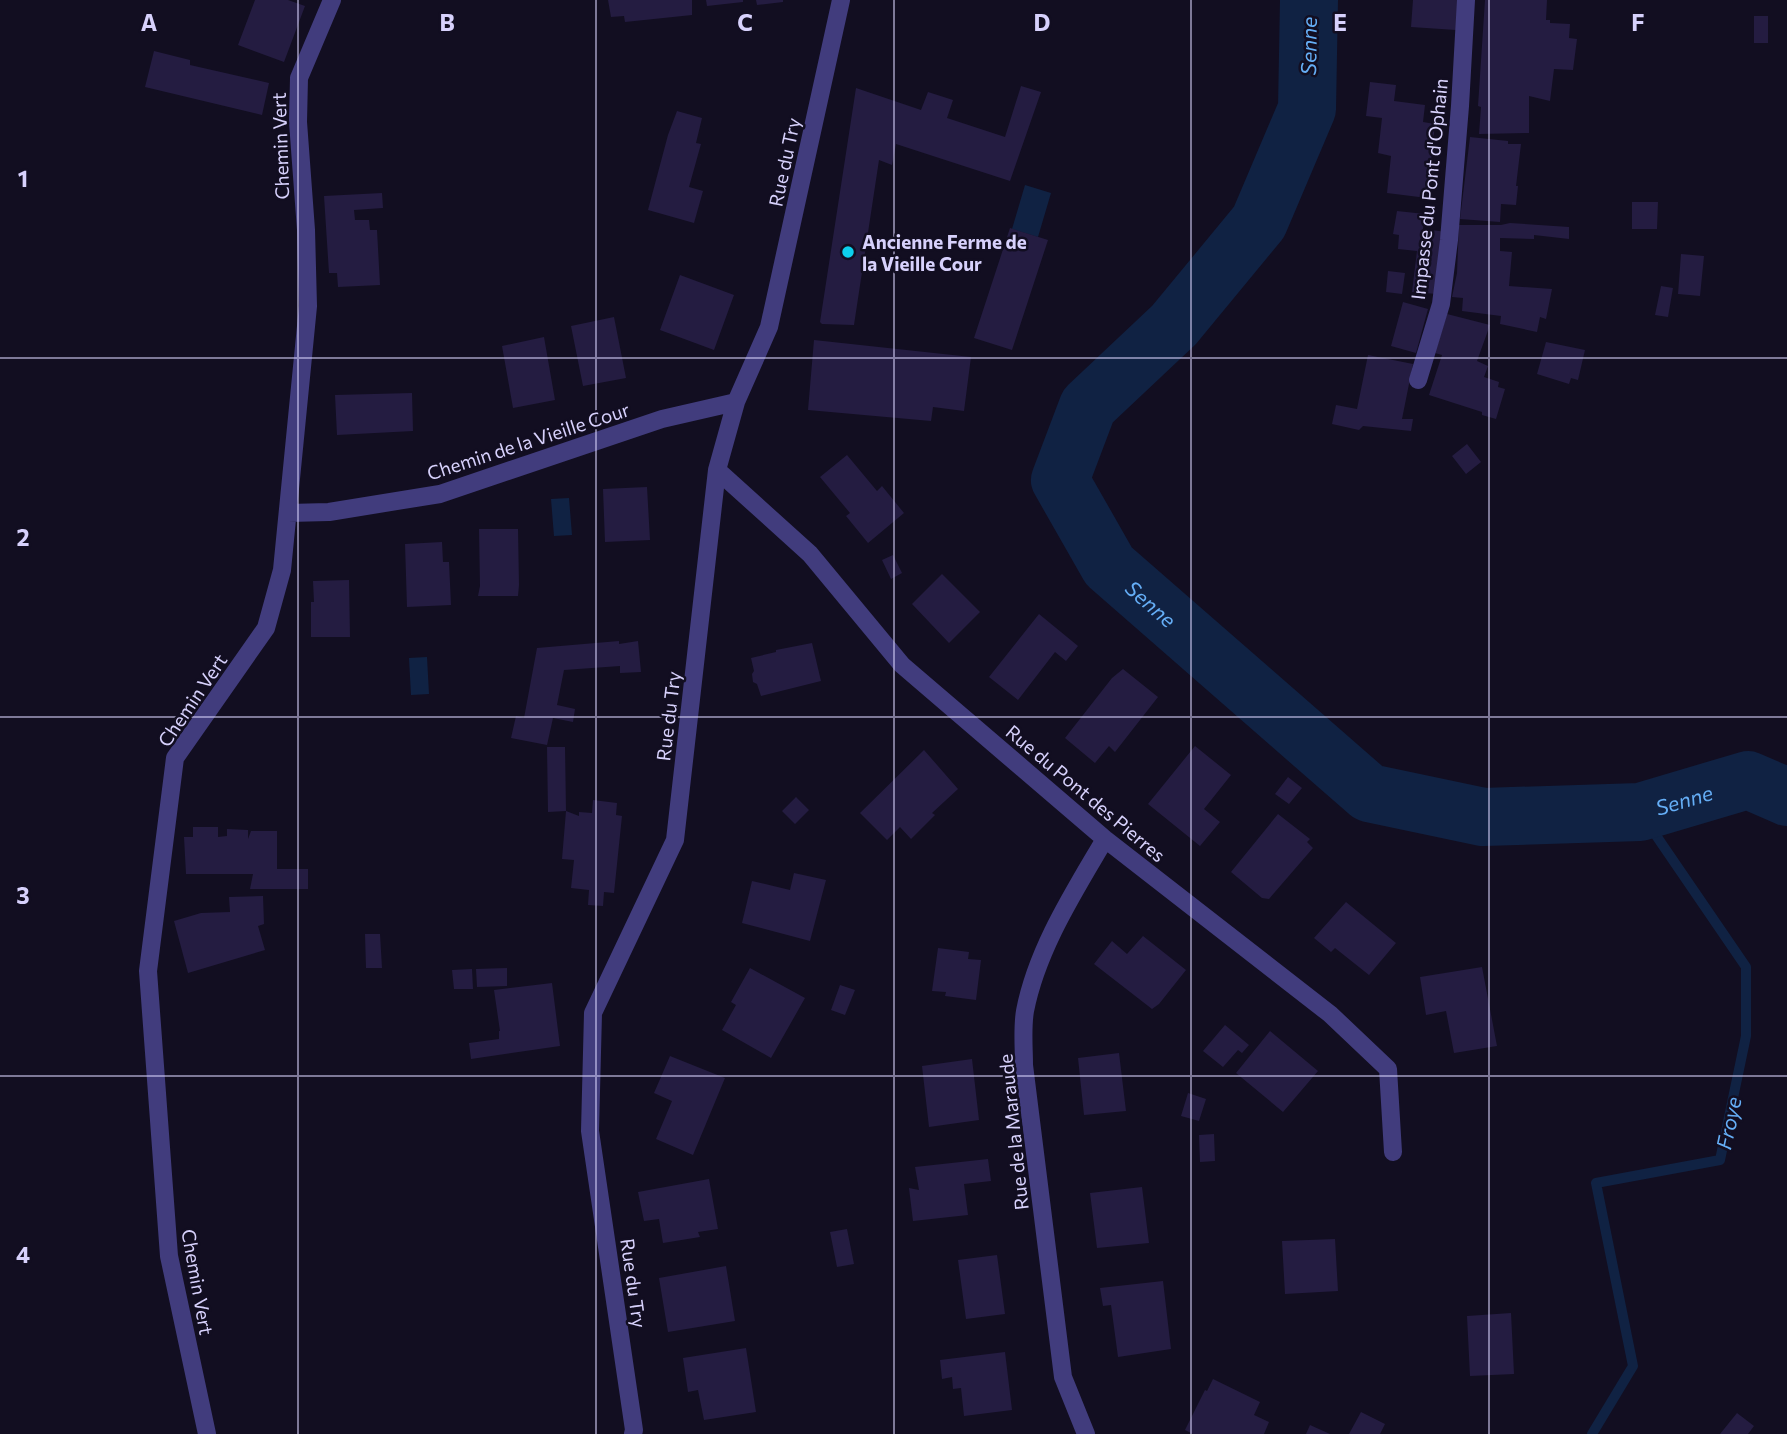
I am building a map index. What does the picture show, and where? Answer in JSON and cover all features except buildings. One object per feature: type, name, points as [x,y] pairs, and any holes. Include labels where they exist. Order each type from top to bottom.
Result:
[{"type":"street","name":"Chemin Vert","points":[[207,1434],[169,1256],[148,971],[175,758],[266,628],[282,570],[308,306],[306,230],[298,122],[299,78],[332,0]]},
{"type":"street","name":"Rue du Try","points":[[633,1434],[590,1130],[593,1013],[675,840],[717,470],[736,402],[769,327],[841,0]]},
{"type":"street","name":"Impasse du Pont d'Ophain","points":[[1418,380],[1441,304],[1452,200],[1466,0]]},
{"type":"street","name":"Chemin de la Vieille Cour","points":[[288,513],[329,512],[440,494],[663,419],[736,402]]},
{"type":"street","name":"Rue du Pont des Pierres","points":[[717,470],[810,554],[902,665],[1105,839],[1330,1014],[1388,1069],[1393,1152]]},
{"type":"street","name":"Rue de la Maraude","points":[[1086,1434],[1063,1377],[1024,1065],[1024,1014],[1031,988],[1056,924],[1105,839]]},
{"type":"water","points":[[1025,185],[1051,193],[1038,237],[1012,229]]},
{"type":"water","points":[[569,498],[572,535],[554,536],[551,499]]},
{"type":"water","points":[[427,657],[429,694],[411,695],[409,658]]},
{"type":"waterway","name":"Senne","points":[[1309,0],[1307,109],[1259,222],[1174,325],[1088,406],[1060,480],[1109,566],[1369,793],[1483,817],[1640,812],[1748,780],[1787,797]]},
{"type":"waterway","name":"Froye","points":[[1592,1434],[1633,1366],[1596,1183],[1720,1160],[1746,1036],[1746,967],[1640,812]]},
{"type":"place","name":"Ancienne Ferme de la Vieille Cour","points":[[848,252]]}]
